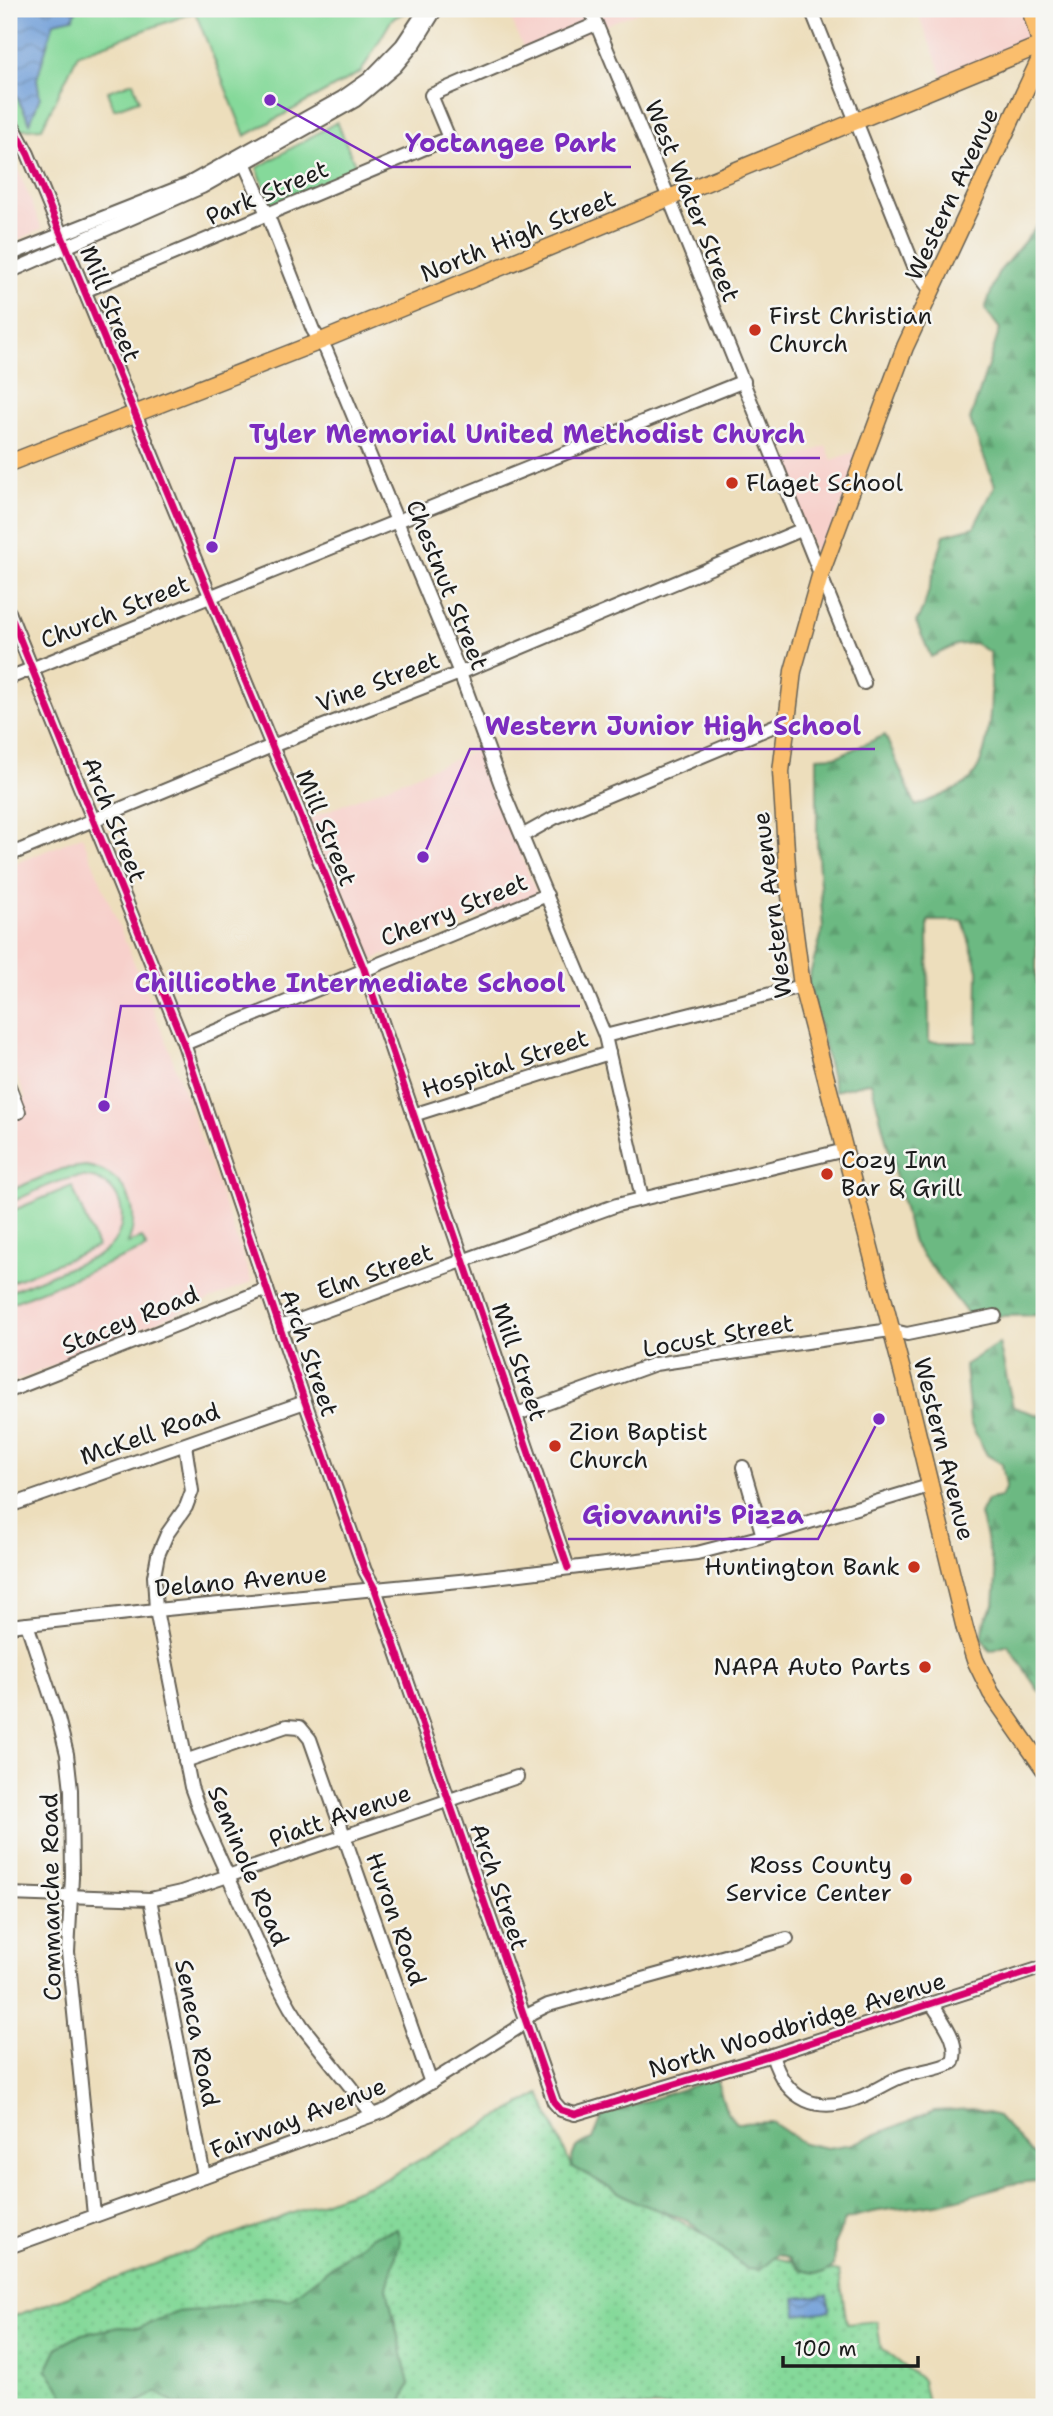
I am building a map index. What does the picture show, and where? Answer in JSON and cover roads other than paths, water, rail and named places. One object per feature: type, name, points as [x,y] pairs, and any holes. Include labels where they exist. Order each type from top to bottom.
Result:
[{"type":"main road","points":[[1030,9],[1043,45]]},
{"type":"main road","name":"North High Street","points":[[9,463],[321,341],[1043,45]]},
{"type":"main road","name":"Western Avenue","points":[[1043,45],[1040,61],[905,346],[820,576],[793,671],[781,772],[783,831],[802,986],[929,1486],[975,1660],[990,1693],[1044,1769]]},
{"type":"street","points":[[9,272],[202,187],[369,79],[402,46],[426,9]]},
{"type":"street","points":[[9,255],[243,160],[356,100],[395,67],[415,43],[436,9]]},
{"type":"street","name":"West Water Street","points":[[590,9],[744,381],[864,683]]},
{"type":"street","points":[[811,9],[916,271],[932,292]]},
{"type":"street","name":"Park Street","points":[[84,291],[449,138],[431,95],[596,24]]},
{"type":"street","name":"Mill Street","points":[[9,118],[28,154],[364,969],[568,1568]]},
{"type":"street","name":"Chestnut Street","points":[[243,160],[313,330],[321,341],[399,523],[522,836],[605,1037],[642,1198]]},
{"type":"street","name":"Church Street","points":[[9,678],[209,596],[399,523],[744,381]]},
{"type":"street","name":"Vine Street","points":[[9,855],[272,746],[460,673],[801,530]]},
{"type":"street","name":"Arch Street","points":[[9,612],[184,1044],[305,1402],[365,1571],[375,1589],[550,2094],[561,2110]]},
{"type":"street","points":[[522,836],[554,818],[786,721]]},
{"type":"street","name":"Cherry Street","points":[[184,1044],[547,895]]},
{"type":"street","points":[[605,1037],[802,986]]},
{"type":"street","name":"Hospital Street","points":[[413,1115],[609,1053]]},
{"type":"street","points":[[9,1086],[19,1112]]},
{"type":"street","name":"Elm Street","points":[[280,1327],[642,1198],[845,1150]]},
{"type":"street","name":"Stacey Road","points":[[9,1391],[267,1289]]},
{"type":"street","name":"Locust Street","points":[[517,1414],[655,1364],[890,1330],[907,1334],[995,1316]]},
{"type":"street","name":"McKell Road","points":[[9,1506],[305,1402]]},
{"type":"street","name":"Seminole Road","points":[[185,1444],[192,1491],[186,1507],[167,1534],[158,1555],[154,1576],[156,1610],[196,1804],[289,2007],[373,2115]]},
{"type":"street","points":[[743,1467],[763,1536]]},
{"type":"street","name":"Delano Avenue","points":[[9,1626],[697,1553],[929,1486]]},
{"type":"street","name":"Commanche Road","points":[[27,1624],[67,1754],[73,1817],[68,1952],[94,2216]]},
{"type":"street","name":"Huron Road","points":[[185,1761],[287,1726],[300,1727],[310,1739],[431,2083]]},
{"type":"street","name":"Piatt Avenue","points":[[9,1894],[150,1899],[181,1892],[517,1777]]},
{"type":"street","name":"Seneca Road","points":[[150,1899],[204,2176]]},
{"type":"street","name":"Fairway Avenue","points":[[9,2247],[399,2104],[516,2029],[532,2013],[548,2006],[787,1940]]},
{"type":"street","name":"North Woodbridge Avenue","points":[[561,2110],[575,2114],[772,2055],[1044,1967]]},
{"type":"street","points":[[772,2055],[776,2070],[786,2087],[801,2100],[836,2104],[861,2097],[897,2078],[943,2068],[953,2062],[956,2053],[954,2040],[932,2004]]},
{"type":"water","points":[[9,9],[77,9],[73,18],[54,22],[37,79],[40,97],[30,123],[9,82]]},
{"type":"water","points":[[828,2295],[830,2311],[797,2315],[795,2298]]},
{"type":"place","name":"Yoctangee Park","points":[[270,100]]},
{"type":"place","name":"First Christian Church","points":[[755,330]]},
{"type":"place","name":"Flaget School","points":[[732,483]]},
{"type":"place","name":"Tyler Memorial United Methodist Church","points":[[212,547]]},
{"type":"place","name":"Western Junior High School","points":[[423,857]]},
{"type":"place","name":"Chillicothe Intermediate School","points":[[104,1106]]},
{"type":"place","name":"Cozy Inn Bar & Grill","points":[[827,1174]]},
{"type":"place","name":"Giovanni's Pizza","points":[[879,1419]]},
{"type":"place","name":"Zion Baptist Church","points":[[555,1446]]},
{"type":"place","name":"Huntington Bank","points":[[914,1567]]},
{"type":"place","name":"NAPA Auto Parts","points":[[925,1667]]},
{"type":"place","name":"Ross County Service Center","points":[[906,1879]]}]
